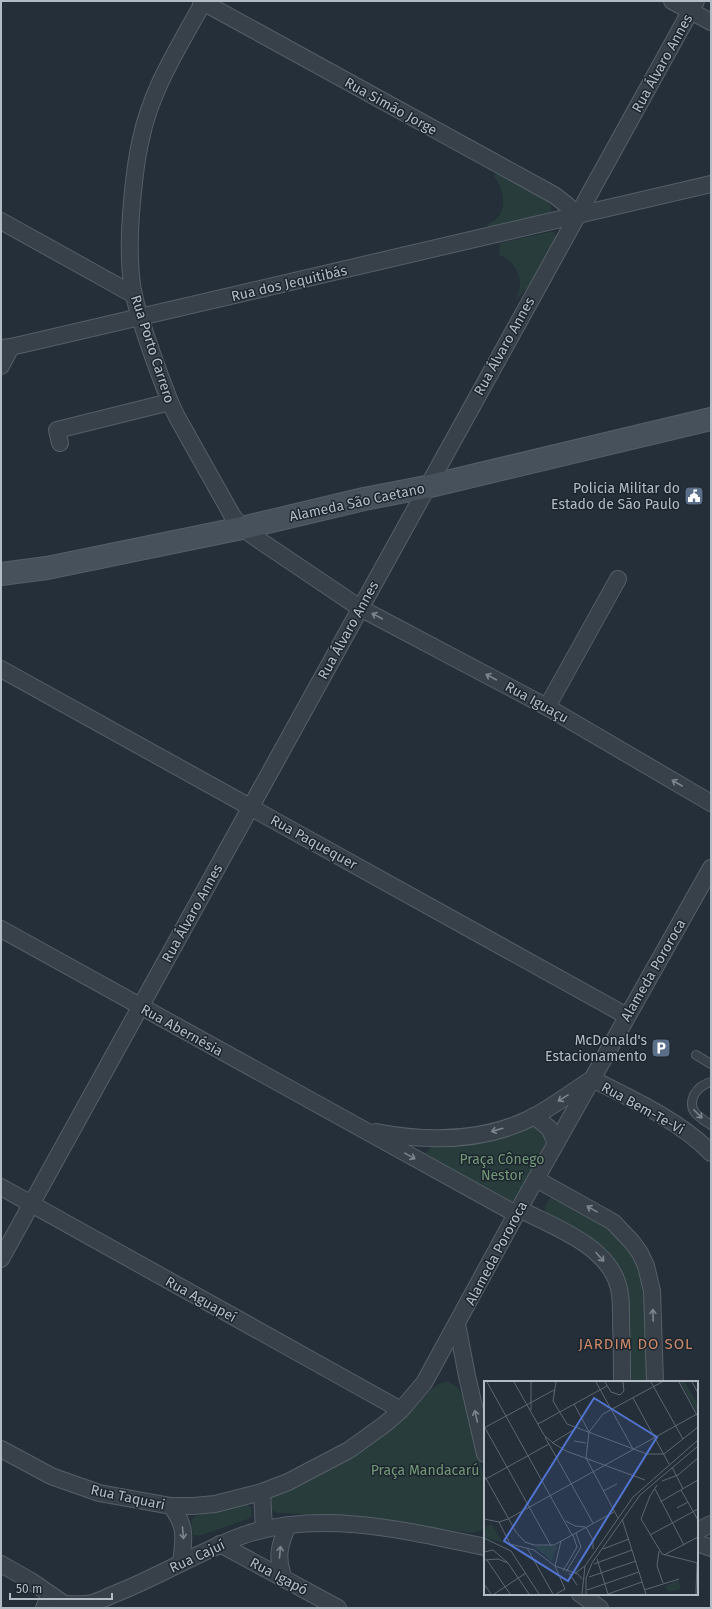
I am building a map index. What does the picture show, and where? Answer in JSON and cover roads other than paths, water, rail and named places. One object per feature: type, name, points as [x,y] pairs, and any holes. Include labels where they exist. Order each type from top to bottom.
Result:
[{"type":"main road","name":"Alameda São Caetano","points":[[1,574],[47,568],[242,528],[364,499],[426,487],[711,419]]},
{"type":"street","name":"Rua Simão Jorge","points":[[203,1],[554,195],[577,216]]},
{"type":"street","name":"Rua Porto Carrero","points":[[203,1],[159,84],[141,138],[134,179],[130,235],[134,294],[176,417],[232,514],[242,528],[360,608]]},
{"type":"street","points":[[672,1],[693,6],[711,22]]},
{"type":"street","name":"Rua Álvaro Annes","points":[[1,1259],[693,6]]},
{"type":"street","name":"Rua dos Jequitibás","points":[[6,348],[711,184]]},
{"type":"street","points":[[1,221],[134,294]]},
{"type":"street","points":[[1,366],[6,348]]},
{"type":"street","points":[[60,443],[57,430],[170,402]]},
{"type":"street","points":[[547,707],[618,579]]},
{"type":"street","name":"Rua Iguaçu","points":[[360,608],[547,707],[711,803]]},
{"type":"street","name":"Rua Paquequer","points":[[1,669],[627,1016]]},
{"type":"street","name":"Alameda Pororoca","points":[[457,1324],[517,1212],[711,868]]},
{"type":"street","name":"Rua Abernésia","points":[[1,930],[363,1130]]},
{"type":"street","points":[[363,1130],[421,1139],[458,1137],[498,1130],[534,1116],[592,1079]]},
{"type":"street","name":"Rua Bem-Te-Vi","points":[[592,1079],[683,1129],[711,1153]]},
{"type":"street","points":[[534,1116],[549,1128],[556,1143]]},
{"type":"street","points":[[363,1130],[517,1212],[575,1237],[597,1253],[614,1273],[621,1298],[622,1381]]},
{"type":"street","points":[[536,1179],[613,1222],[640,1253],[646,1266],[652,1291],[655,1381]]},
{"type":"street","name":"Rua Aguapeí","points":[[1,1187],[401,1410]]},
{"type":"street","points":[[457,1324],[424,1383],[401,1410],[348,1450],[304,1475],[262,1492],[264,1529],[288,1525],[330,1523],[370,1526],[484,1547]]},
{"type":"street","points":[[457,1324],[484,1450]]},
{"type":"street","name":"Rua Taquari","points":[[1,1449],[51,1476],[99,1493],[171,1506],[215,1504],[262,1492]]},
{"type":"street","points":[[171,1506],[178,1515],[184,1531],[181,1563]]},
{"type":"street","points":[[284,1579],[280,1566],[279,1553],[281,1542],[288,1525]]},
{"type":"street","name":"Rua Cajuí","points":[[67,1606],[92,1603],[132,1587],[220,1544],[264,1529]]},
{"type":"street","points":[[698,1542],[711,1548]]},
{"type":"street","name":"Rua Igapó","points":[[220,1544],[338,1608]]},
{"type":"street","points":[[1,1564],[47,1601],[67,1606]]},
{"type":"street","name":"Rua Cajuí","points":[[106,1608],[132,1587]]},
{"type":"street","points":[[581,1595],[600,1608]]},
{"type":"lane","points":[[696,1055],[711,1064]]},
{"type":"lane","points":[[711,1082],[704,1084],[697,1090],[691,1102],[692,1108],[698,1116],[711,1125]]},
{"type":"place","name":"Policia Militar do Estado de São Paulo","points":[[694,496]]},
{"type":"place","name":"McDonald's Estacionamento","points":[[661,1048]]},
{"type":"district","name":"JARDIM DO SOL","points":[[636,1344]]},
{"type":"park label","name":"Praça Cônego Nestor","points":[[502,1168]]},
{"type":"park label","name":"Praça Mandacarú","points":[[425,1470]]}]
